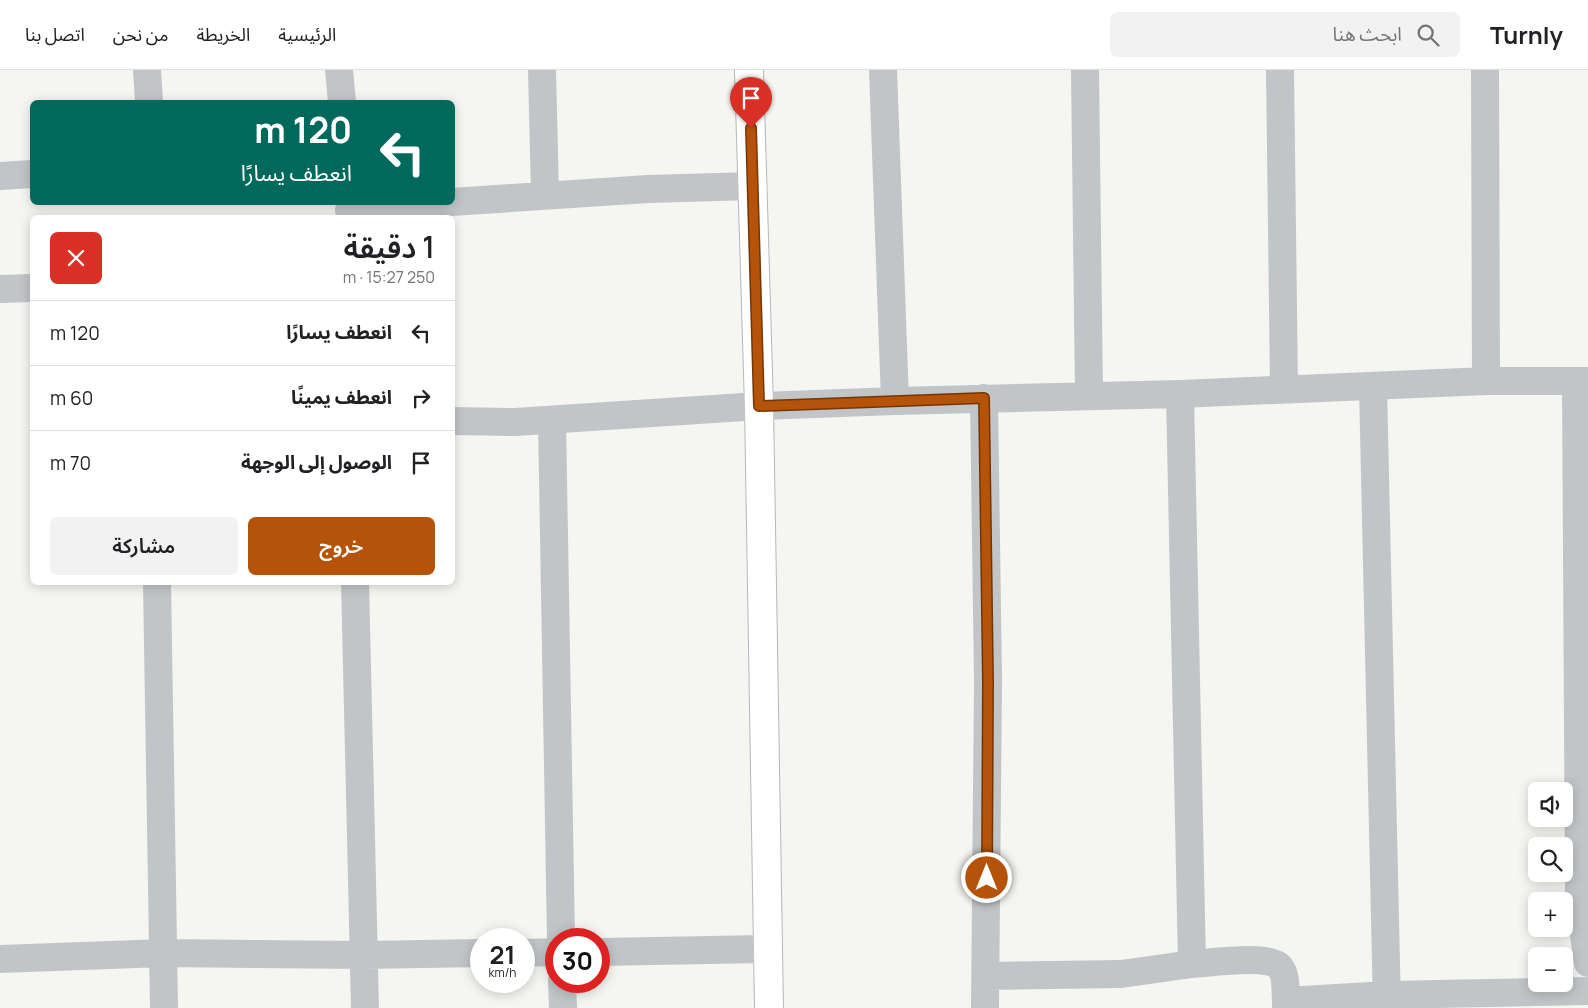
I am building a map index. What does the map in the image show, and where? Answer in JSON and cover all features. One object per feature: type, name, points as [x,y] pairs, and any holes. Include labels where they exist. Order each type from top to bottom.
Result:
[{"type":"street","points":[[147,70],[149,100]]},
{"type":"street","points":[[339,70],[342,100]]},
{"type":"street","points":[[542,70],[545,195]]},
{"type":"street","points":[[749,70],[759,406],[769,1008]]},
{"type":"street","points":[[883,70],[895,400]]},
{"type":"street","points":[[1085,70],[1089,396]]},
{"type":"street","points":[[1280,70],[1284,389]]},
{"type":"street","points":[[1485,70],[1486,381]]},
{"type":"street","points":[[0,176],[30,174]]},
{"type":"street","points":[[455,202],[545,195],[753,186]]},
{"type":"street","points":[[349,210],[409,205]]},
{"type":"street","points":[[0,289],[30,288]]},
{"type":"street","points":[[455,421],[516,422],[759,406],[895,400],[1180,394],[1486,381],[1582,381],[1579,900],[1588,963]]},
{"type":"street","points":[[1373,386],[1387,1001]]},
{"type":"street","points":[[1180,394],[1192,964]]},
{"type":"street","points":[[984,398],[988,681],[985,1008]]},
{"type":"street","points":[[552,420],[561,928]]},
{"type":"street","points":[[157,585],[164,1008]]},
{"type":"street","points":[[355,585],[365,1008]]},
{"type":"street","points":[[610,952],[768,949]]},
{"type":"street","points":[[0,959],[164,953],[364,955],[470,953]]},
{"type":"street","points":[[986,976],[1121,974],[1192,964],[1273,961],[1279,966],[1284,975],[1286,1004],[1588,991]]},
{"type":"street","points":[[562,993],[563,1008]]},
{"type":"route","points":[[751,128],[754,286],[759,406],[984,398],[988,681],[987,878]]}]
